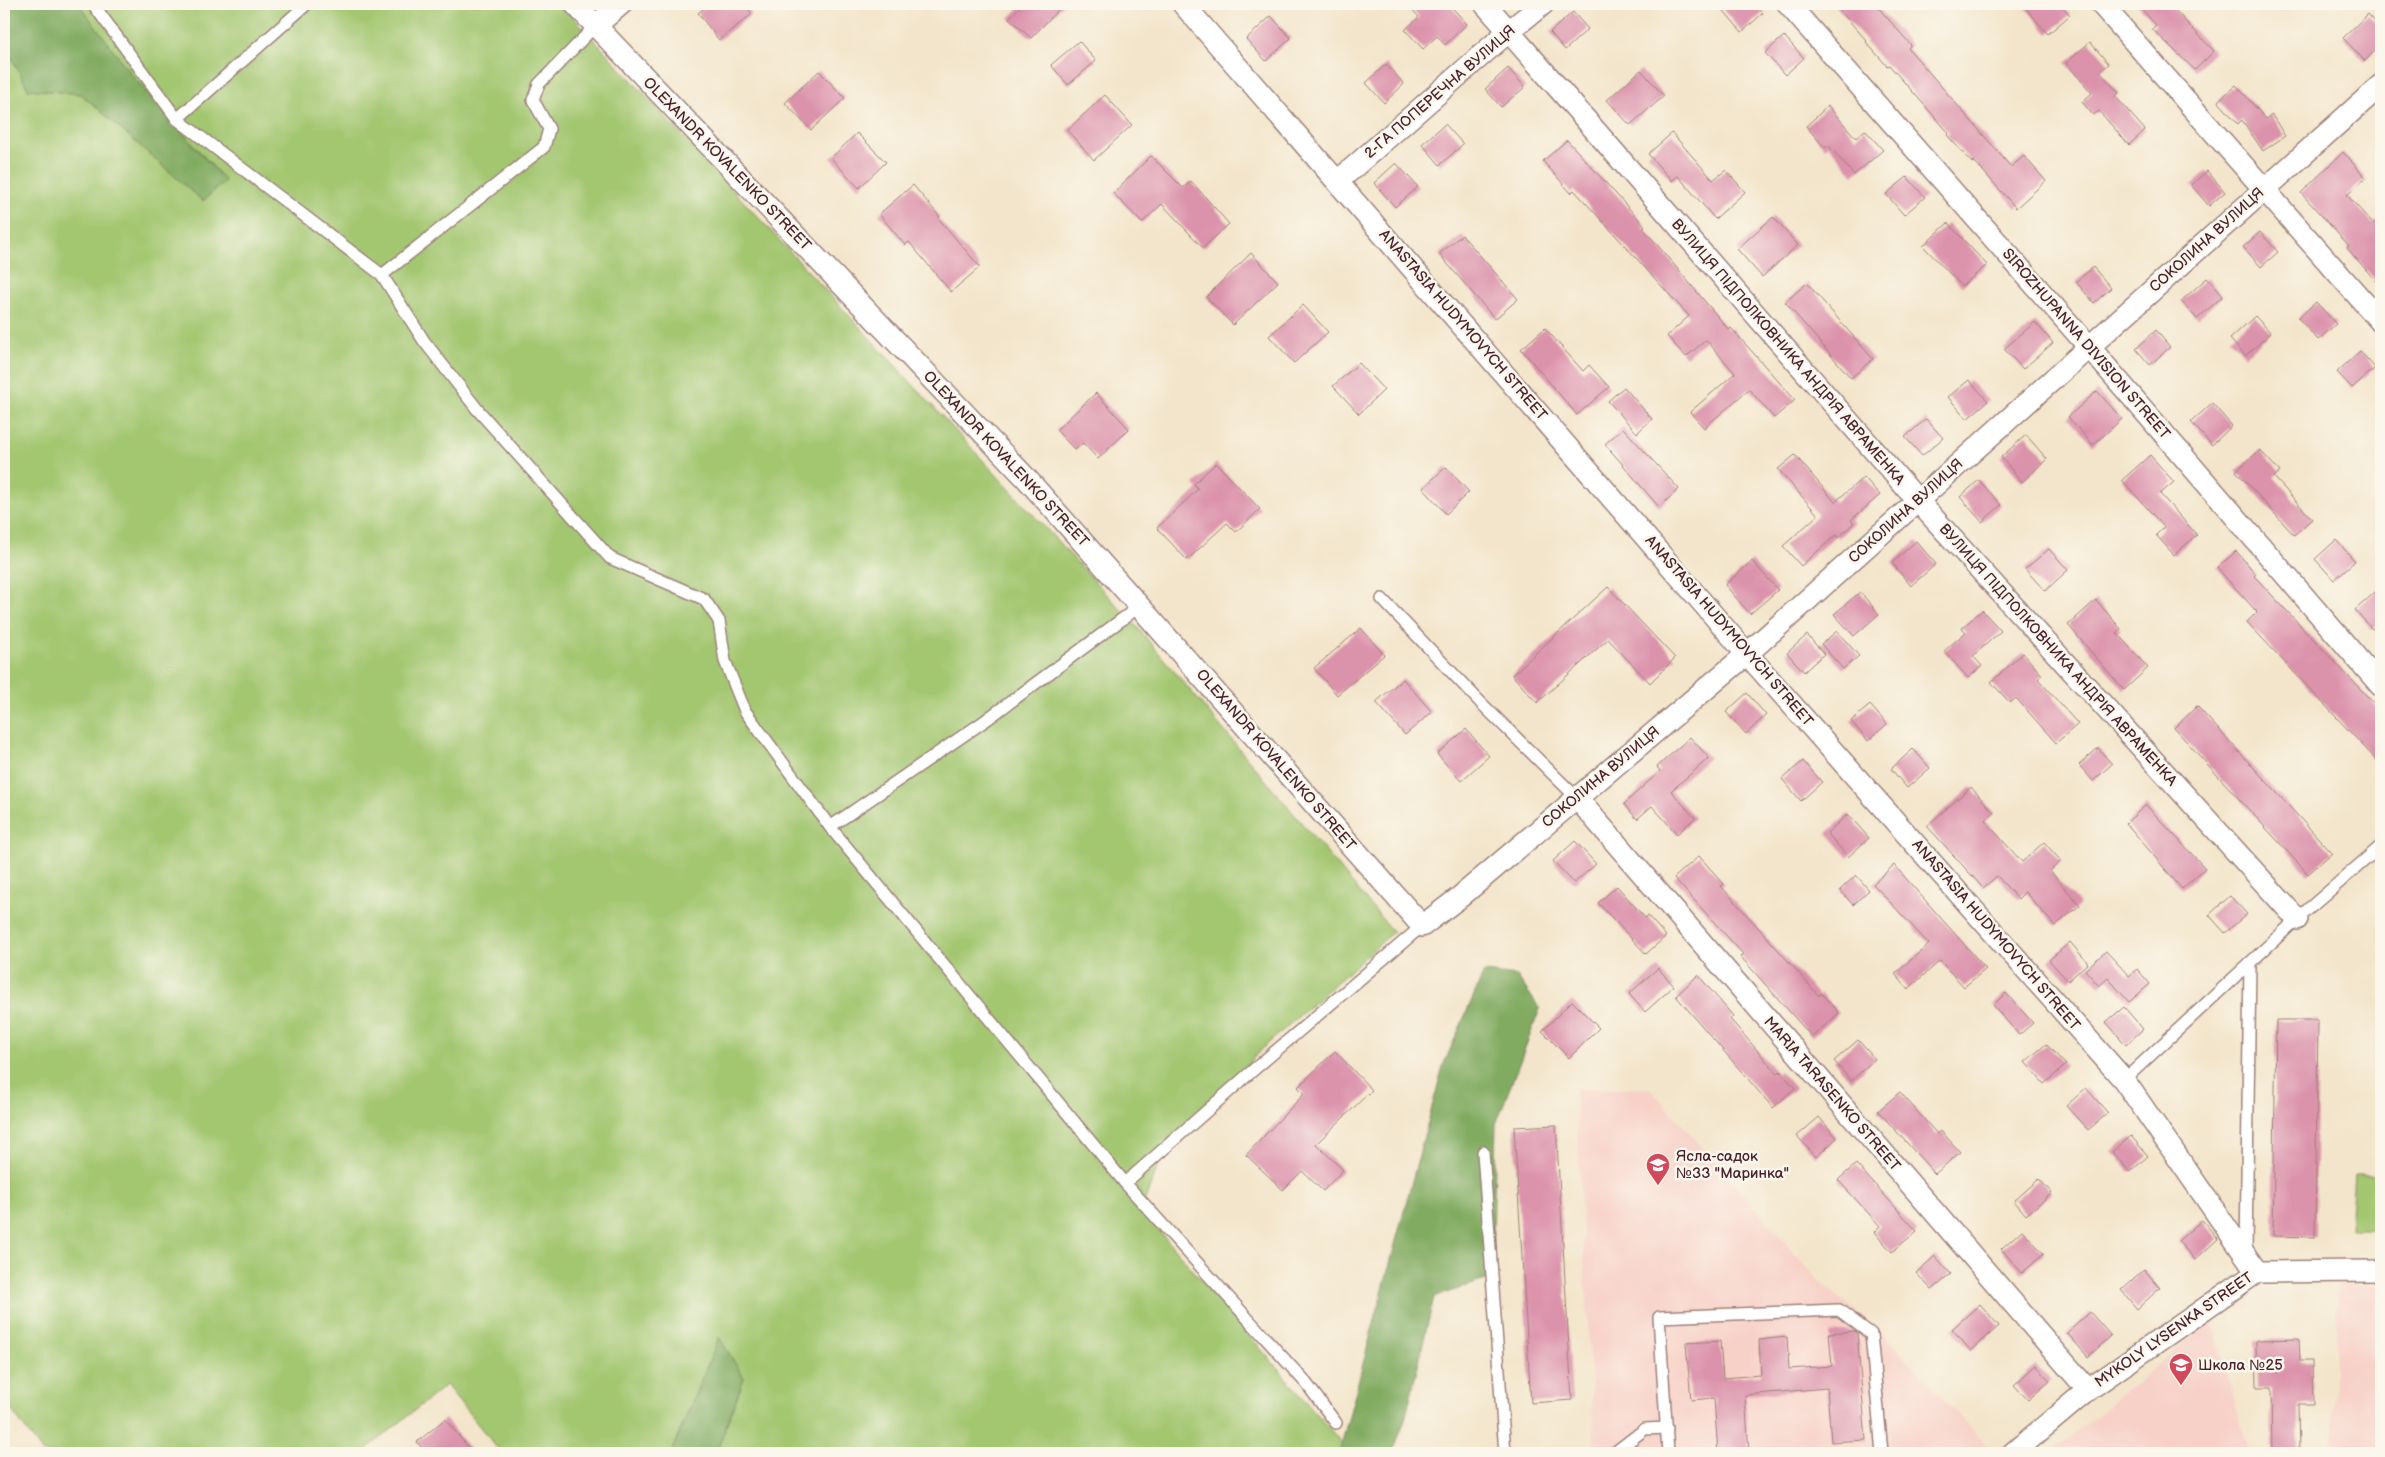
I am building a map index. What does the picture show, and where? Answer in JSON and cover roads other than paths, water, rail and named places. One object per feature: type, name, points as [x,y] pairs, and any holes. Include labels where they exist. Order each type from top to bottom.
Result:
[{"type":"street","name":"OLEXANDR KOVALENKO STREET","points":[[575,4],[1027,478],[1422,926]]},
{"type":"street","points":[[595,26],[621,4]]},
{"type":"street","name":"ANASTASIA HUDYMOVYCH STREET","points":[[1183,4],[1747,654],[2124,1080],[2251,1263]]},
{"type":"street","name":"ВУЛИЦЯ ПІДПОЛКОВНИКА АНДРІЯ АВРАМЕНКА","points":[[1485,4],[1918,501],[2297,919]]},
{"type":"street","name":"2-ГА ПОПЕРЕЧНА ВУЛИЦЯ","points":[[1338,181],[1509,31],[1543,4]]},
{"type":"street","name":"SIROZHUPANNA DIVISION STREET","points":[[1788,4],[2090,348],[2381,686]]},
{"type":"street","points":[[2102,4],[2381,322]]},
{"type":"street","name":"СОКОЛИНА ВУЛИЦЯ","points":[[1422,926],[1460,897],[1747,654],[2381,85]]},
{"type":"street","name":"MARIA TARASENKO STREET","points":[[1576,797],[2088,1390]]},
{"type":"street","name":"MYKOLY LYSENKA STREET","points":[[2013,1453],[2088,1390],[2251,1263],[2381,1271]]},
{"type":"lane","points":[[93,4],[177,119],[382,275],[424,341],[476,408],[610,558],[704,599],[720,622],[725,662],[745,712],[830,827],[1125,1183],[1306,1383],[1336,1423]]},
{"type":"lane","points":[[177,119],[307,4]]},
{"type":"lane","points":[[382,275],[544,147],[549,130],[533,100],[539,84],[595,26]]},
{"type":"lane","points":[[1382,600],[1480,702],[1576,797]]},
{"type":"lane","points":[[830,827],[986,720],[1140,606]]},
{"type":"lane","points":[[2124,1080],[2297,919],[2381,846]]},
{"type":"lane","points":[[1125,1183],[1422,926]]},
{"type":"lane","points":[[2250,963],[2251,1263]]},
{"type":"lane","points":[[1483,1152],[1505,1453]]},
{"type":"lane","points":[[1668,1453],[1659,1317],[1839,1310],[1871,1334],[1882,1453]]},
{"type":"lane","points":[[1614,1453],[1645,1429],[1667,1428]]},
{"type":"place","name":"Ясла-садок №33 \"Маринка\"","points":[[1658,1186]]},
{"type":"place","name":"Школа №25","points":[[2181,1386]]}]
